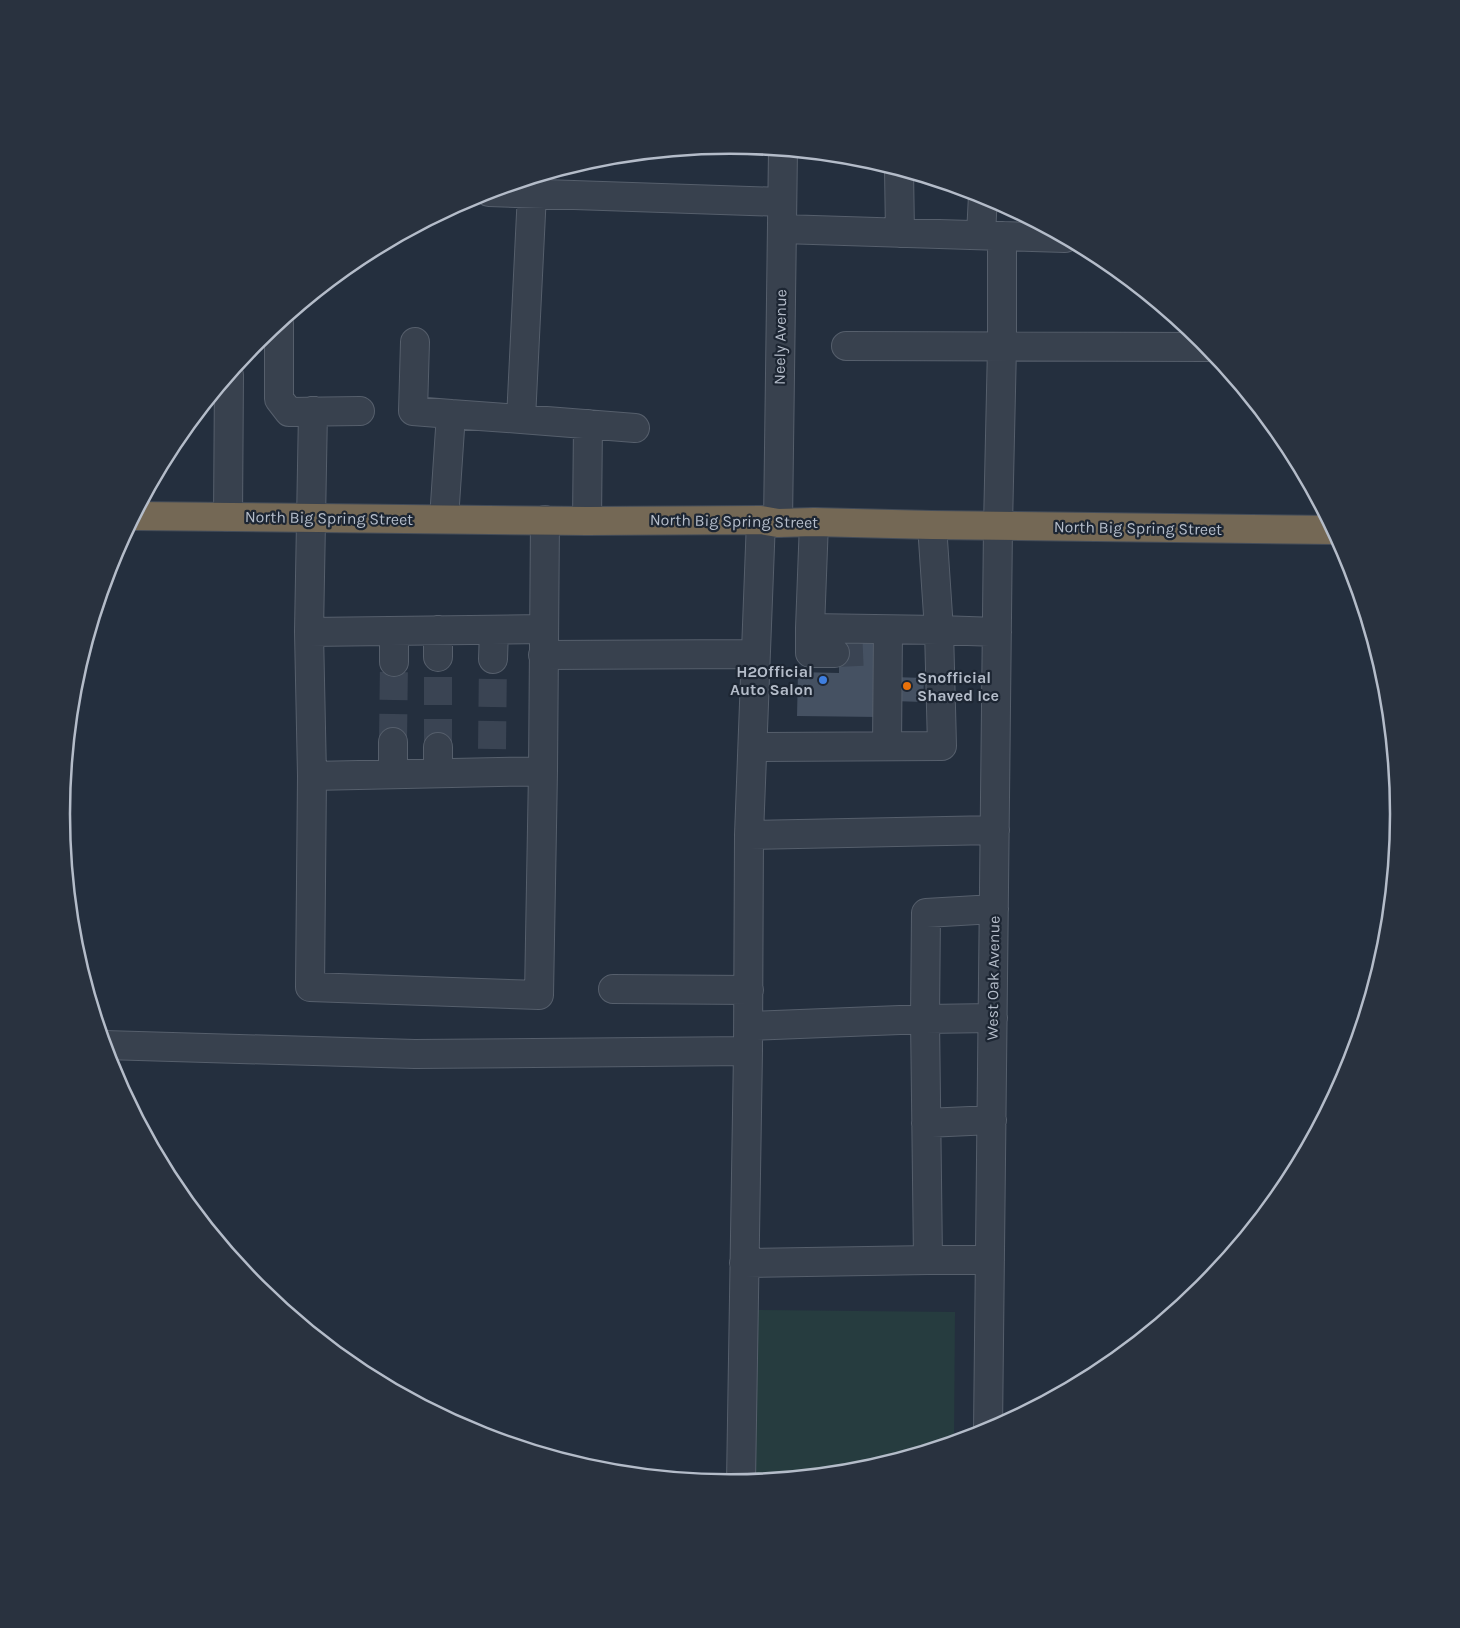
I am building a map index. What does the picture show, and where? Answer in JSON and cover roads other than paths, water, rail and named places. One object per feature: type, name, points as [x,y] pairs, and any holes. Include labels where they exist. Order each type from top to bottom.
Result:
[{"type":"highway","name":"North Big Spring Street","points":[[141,516],[769,521],[1326,530]]},
{"type":"street","name":"Neely Avenue","points":[[741,1474],[749,990],[749,835],[755,654],[769,521],[782,229],[783,156]]},
{"type":"street","points":[[899,176],[900,233]]},
{"type":"street","points":[[517,189],[542,187],[782,202]]},
{"type":"street","points":[[521,420],[542,187]]},
{"type":"street","name":"West Oak Avenue","points":[[985,205],[991,236],[1002,346],[998,526],[988,1422]]},
{"type":"street","points":[[782,229],[1052,238]]},
{"type":"street","points":[[279,332],[279,399],[289,412],[360,411]]},
{"type":"street","points":[[414,342],[413,411],[635,428]]},
{"type":"street","points":[[846,346],[1198,348]]},
{"type":"street","points":[[228,517],[229,385]]},
{"type":"street","points":[[313,411],[309,632],[312,776],[310,988],[539,995],[545,520]]},
{"type":"street","points":[[444,519],[451,414]]},
{"type":"street","points":[[587,521],[588,424]]},
{"type":"street","points":[[814,522],[810,653],[835,653]]},
{"type":"street","points":[[752,747],[942,746],[939,630],[932,525]]},
{"type":"street","points":[[810,628],[886,644],[939,630],[997,632]]},
{"type":"street","points":[[438,630],[438,658]]},
{"type":"street","points":[[309,632],[494,630],[543,642],[755,654]]},
{"type":"street","points":[[493,659],[494,630]]},
{"type":"street","points":[[394,631],[394,662]]},
{"type":"street","points":[[886,644],[887,746]]},
{"type":"street","points":[[393,742],[393,774]]},
{"type":"street","points":[[312,776],[393,774],[438,760],[492,760],[543,771]]},
{"type":"street","points":[[749,835],[995,830]]},
{"type":"street","points":[[928,1260],[925,1019],[926,913],[994,909]]},
{"type":"street","points":[[613,989],[749,990]]},
{"type":"street","points":[[112,1045],[415,1054],[748,1038],[925,1019],[993,1018]]},
{"type":"street","points":[[926,1123],[992,1120]]},
{"type":"street","points":[[744,1263],[990,1260]]},
{"type":"tunnel","points":[[835,653],[883,651]]},
{"type":"tunnel","points":[[438,657],[438,747]]},
{"type":"tunnel","points":[[492,749],[493,659]]},
{"type":"tunnel","points":[[393,742],[394,662]]},
{"type":"place","name":"H2Official Auto Salon","points":[[823,680]]},
{"type":"place","name":"Snofficial Shaved Ice","points":[[907,686]]}]
